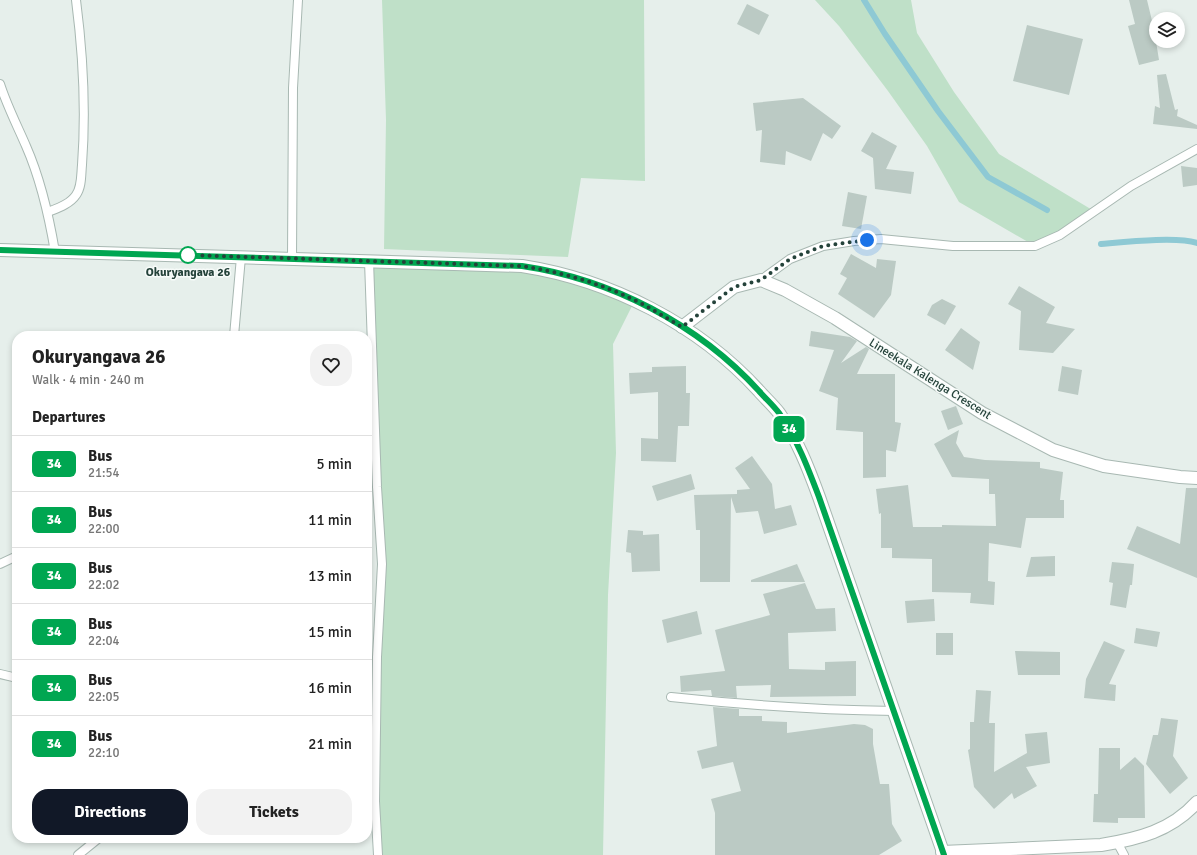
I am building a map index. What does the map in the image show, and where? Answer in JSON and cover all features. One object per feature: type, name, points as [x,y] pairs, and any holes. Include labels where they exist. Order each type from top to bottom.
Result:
[{"type":"street","points":[[0,250],[241,256],[522,266],[538,269],[615,291],[635,300],[682,327],[722,356],[746,377],[778,412],[801,448],[943,853],[1101,845],[1117,842],[1148,835],[1164,829],[1176,822],[1197,802]]},
{"type":"street","points":[[682,327],[734,287],[761,280]]},
{"type":"street","name":"Lineekala Kalenga Crescent","points":[[761,280],[785,290],[835,318],[982,413],[1053,450],[1104,466],[1197,478]]},
{"type":"lane","points":[[48,212],[68,203],[77,194],[80,185],[84,139],[79,25],[76,0]]},
{"type":"lane","points":[[292,259],[293,88],[298,0]]},
{"type":"lane","points":[[0,84],[14,121],[26,146],[48,212],[55,252]]},
{"type":"lane","points":[[761,280],[790,259],[823,246],[854,241],[881,239],[953,246],[1035,246],[1060,235],[1131,186],[1197,148]]},
{"type":"lane","points":[[234,331],[241,256]]},
{"type":"lane","points":[[369,261],[371,331]]},
{"type":"lane","points":[[372,346],[377,487],[382,564],[377,657],[375,801],[378,855]]},
{"type":"lane","points":[[0,564],[12,558]]},
{"type":"lane","points":[[0,674],[12,677]]},
{"type":"lane","points":[[671,697],[810,709],[894,711]]},
{"type":"lane","points":[[1117,842],[1124,855]]},
{"type":"lane","points":[[78,855],[93,843]]},
{"type":"green space","points":[[382,0],[644,0],[645,181],[581,178],[568,257],[384,249],[386,120]]},
{"type":"green space","points":[[815,0],[911,0],[917,33],[954,92],[999,154],[1094,211],[1035,246],[959,202],[927,146],[888,91],[839,26]]},
{"type":"green space","points":[[369,261],[522,266],[635,300],[613,344],[616,453],[608,595],[603,855],[378,855],[375,801],[372,797],[372,666],[377,657],[382,564]]},
{"type":"building","points":[[1129,0],[1147,0],[1150,12],[1149,48],[1157,48],[1159,60],[1139,65],[1128,26],[1135,24]]},
{"type":"building","points":[[747,4],[769,15],[759,35],[737,24]]},
{"type":"building","points":[[1027,25],[1083,39],[1069,95],[1013,81]]},
{"type":"building","points":[[1166,74],[1175,110],[1178,109],[1177,116],[1197,125],[1197,129],[1153,124],[1155,106],[1160,108],[1157,75]]},
{"type":"building","points":[[803,98],[841,126],[832,139],[823,133],[811,161],[786,151],[785,165],[760,162],[762,130],[756,131],[753,103]]},
{"type":"building","points":[[872,132],[897,146],[886,169],[914,172],[911,194],[875,189],[873,158],[861,151]]},
{"type":"building","points":[[1181,166],[1197,168],[1197,185],[1183,187]]},
{"type":"building","points":[[848,192],[867,196],[861,229],[842,226]]},
{"type":"building","points":[[851,254],[876,268],[877,259],[896,261],[891,295],[874,318],[838,294],[847,278],[840,274]]},
{"type":"building","points":[[1019,286],[1055,307],[1046,323],[1075,329],[1053,353],[1019,350],[1021,311],[1008,304]]},
{"type":"building","points":[[942,299],[956,306],[945,325],[927,315],[932,305]]},
{"type":"building","points":[[961,328],[980,342],[973,370],[945,350]]},
{"type":"building","points":[[811,331],[850,337],[857,341],[841,363],[866,347],[869,349],[857,374],[895,374],[895,422],[901,423],[896,452],[886,450],[886,477],[863,478],[863,432],[836,430],[838,398],[819,391],[834,350],[809,346]]},
{"type":"building","points":[[686,366],[686,393],[690,393],[689,426],[678,426],[676,462],[641,461],[641,438],[658,439],[658,392],[630,394],[629,373],[652,372],[652,367]]},
{"type":"building","points":[[1062,366],[1082,370],[1078,395],[1058,391]]},
{"type":"building","points":[[956,406],[963,424],[948,430],[941,411]]},
{"type":"building","points":[[959,430],[956,443],[964,457],[985,460],[1040,462],[1040,468],[1063,472],[1060,500],[1064,500],[1064,518],[1026,518],[1021,548],[989,543],[988,581],[995,582],[994,605],[970,603],[971,593],[932,592],[932,559],[892,558],[892,548],[881,548],[881,513],[879,514],[876,489],[908,485],[913,527],[942,527],[942,525],[996,526],[995,494],[989,494],[989,479],[952,477],[934,444]]},
{"type":"building","points":[[752,456],[772,484],[775,509],[791,505],[797,525],[764,534],[758,511],[736,513],[731,497],[730,582],[700,582],[700,530],[696,530],[694,495],[737,494],[737,490],[750,489],[735,468]]},
{"type":"building","points":[[691,474],[695,489],[657,501],[652,486]]},
{"type":"building","points":[[1186,488],[1197,488],[1197,578],[1127,549],[1137,526],[1180,544]]},
{"type":"building","points":[[628,530],[643,531],[643,535],[659,534],[660,571],[632,572],[631,553],[626,552]]},
{"type":"building","points":[[1055,556],[1055,576],[1026,577],[1031,557]]},
{"type":"building","points":[[1112,562],[1134,564],[1132,585],[1130,585],[1126,608],[1110,605],[1113,583],[1109,582]]},
{"type":"building","points":[[797,564],[805,582],[751,582],[751,580]]},
{"type":"building","points":[[805,583],[816,609],[835,608],[836,631],[788,633],[789,669],[825,670],[825,662],[856,661],[856,696],[770,697],[771,685],[736,686],[737,698],[712,696],[711,690],[681,692],[680,676],[725,671],[715,630],[770,615],[763,594]]},
{"type":"building","points":[[934,599],[935,621],[907,623],[905,601]]},
{"type":"building","points":[[697,611],[702,634],[667,643],[662,620]]},
{"type":"building","points":[[1136,628],[1160,632],[1157,647],[1134,643]]},
{"type":"building","points":[[936,633],[953,633],[953,655],[936,655]]},
{"type":"building","points":[[1104,641],[1125,650],[1109,684],[1116,685],[1115,701],[1084,698],[1086,679]]},
{"type":"building","points":[[1015,651],[1060,652],[1060,675],[1018,675]]},
{"type":"building","points":[[976,690],[991,691],[989,723],[995,723],[994,772],[1027,753],[1025,734],[1047,732],[1050,763],[1026,767],[1037,786],[1014,799],[1012,793],[994,809],[974,787],[968,750],[970,749],[970,722],[974,722]]},
{"type":"building","points":[[713,707],[739,709],[739,716],[762,716],[762,721],[787,722],[787,733],[854,724],[865,725],[873,729],[873,744],[880,784],[889,784],[892,824],[902,841],[879,855],[715,855],[715,813],[711,799],[741,791],[733,762],[702,769],[697,751],[717,746]]},
{"type":"building","points":[[1161,718],[1178,720],[1173,756],[1188,778],[1170,794],[1146,764],[1153,735],[1158,735]]},
{"type":"building","points":[[1099,748],[1120,748],[1120,770],[1135,757],[1144,766],[1145,818],[1118,818],[1118,823],[1093,822],[1094,794],[1098,794]]},
{"type":"waterway","points":[[864,0],[885,34],[938,111],[988,177],[1047,210]]},
{"type":"waterway","points":[[1101,244],[1164,240],[1197,243]]},
{"type":"bus line","name":"34","points":[[0,250],[241,256],[522,266],[552,272],[615,291],[635,300],[682,327],[722,356],[746,377],[778,412],[801,448],[944,855]]},
{"type":"place","name":"Okuryangava 26","points":[[188,255]]},
{"type":"route","points":[[188,255],[522,266],[552,272],[615,291],[635,300],[682,327],[734,287],[761,280],[790,259],[823,246],[867,240]]}]
